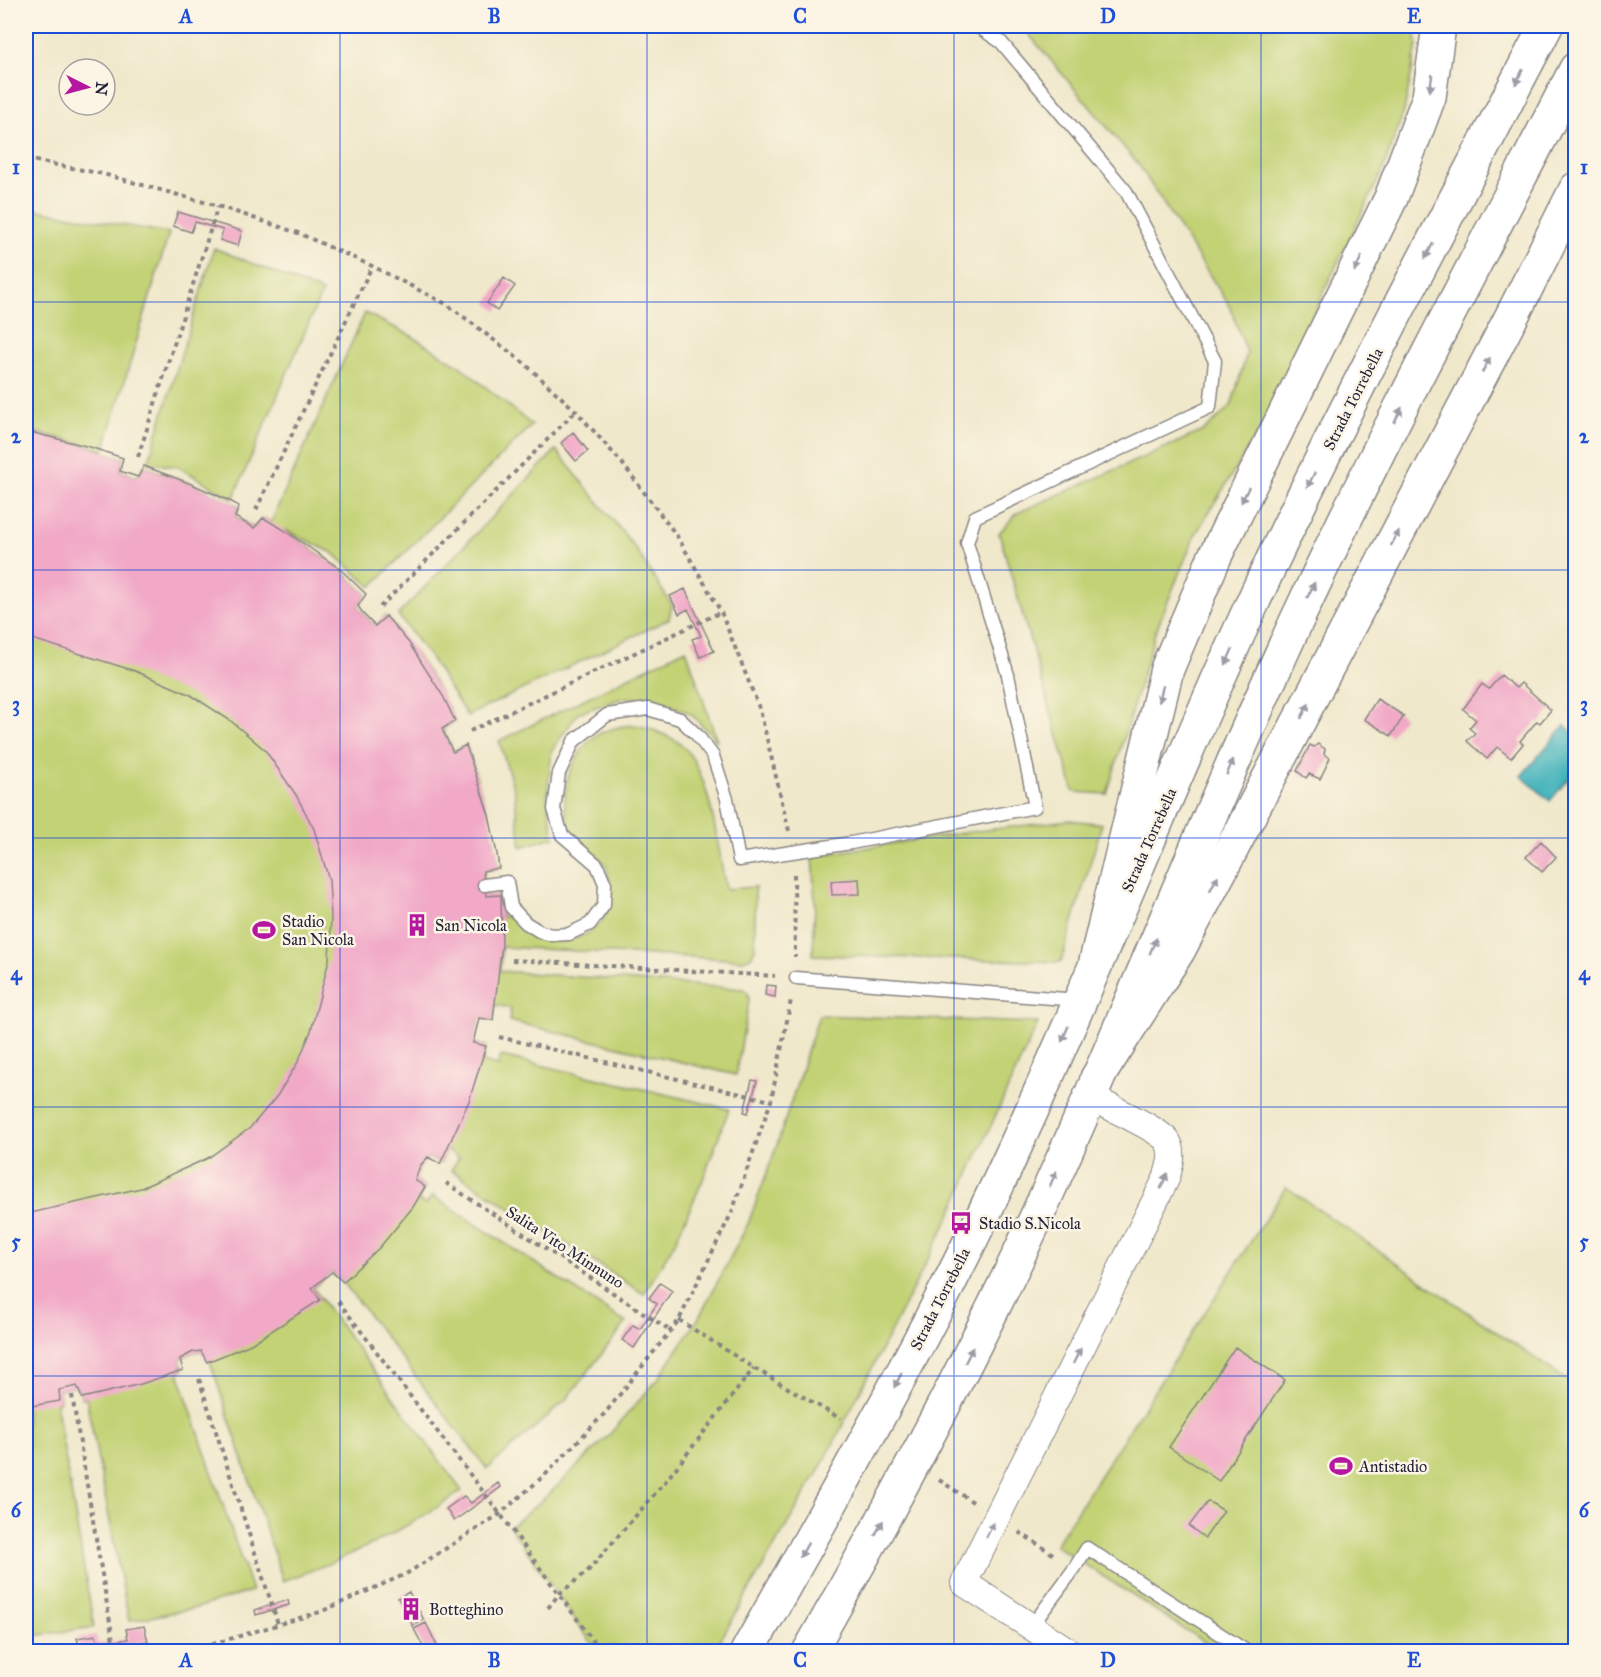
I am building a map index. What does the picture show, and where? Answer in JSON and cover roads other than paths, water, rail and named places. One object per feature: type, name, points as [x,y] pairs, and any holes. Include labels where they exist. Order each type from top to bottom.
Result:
[{"type":"main road","points":[[1096,961],[1167,669],[1215,556],[1391,198],[1429,97],[1439,26]]},
{"type":"main road","name":"Strada Torrebella","points":[[747,1652],[870,1435],[1016,1146],[1247,615],[1308,486],[1545,26]]},
{"type":"main road","points":[[808,1652],[885,1517],[954,1386],[1016,1260],[1094,1087],[1216,800],[1297,621],[1358,493],[1575,69]]},
{"type":"main road","points":[[1094,1087],[1178,951],[1509,322],[1575,189]]},
{"type":"street","points":[[1070,1652],[964,1583],[1166,1179],[1172,1158],[1168,1142],[1094,1087]]},
{"type":"lane","points":[[484,885],[507,882],[512,907],[526,923],[539,931],[551,935],[569,934],[590,924],[604,905],[605,884],[597,865],[562,835],[554,809],[559,773],[574,741],[607,715],[648,709],[680,719],[697,735],[713,756],[727,800],[740,860],[794,853],[1035,807],[1008,675],[967,543],[975,517],[1210,406],[1215,362],[1126,191],[1001,42],[976,26]]},
{"type":"lane","points":[[796,978],[1079,1000]]},
{"type":"lane","points":[[1031,1627],[1087,1548],[1248,1652]]},
{"type":"water","points":[[1565,725],[1575,734],[1575,771],[1550,801],[1521,776]]},
{"type":"place","name":"San Nicola","points":[[417,925]]},
{"type":"place","name":"Stadio San Nicola","points":[[264,930]]},
{"type":"place","name":"Stadio S.Nicola","points":[[961,1223]]},
{"type":"place","name":"Antistadio","points":[[1341,1466]]},
{"type":"place","name":"Botteghino","points":[[411,1609]]}]
